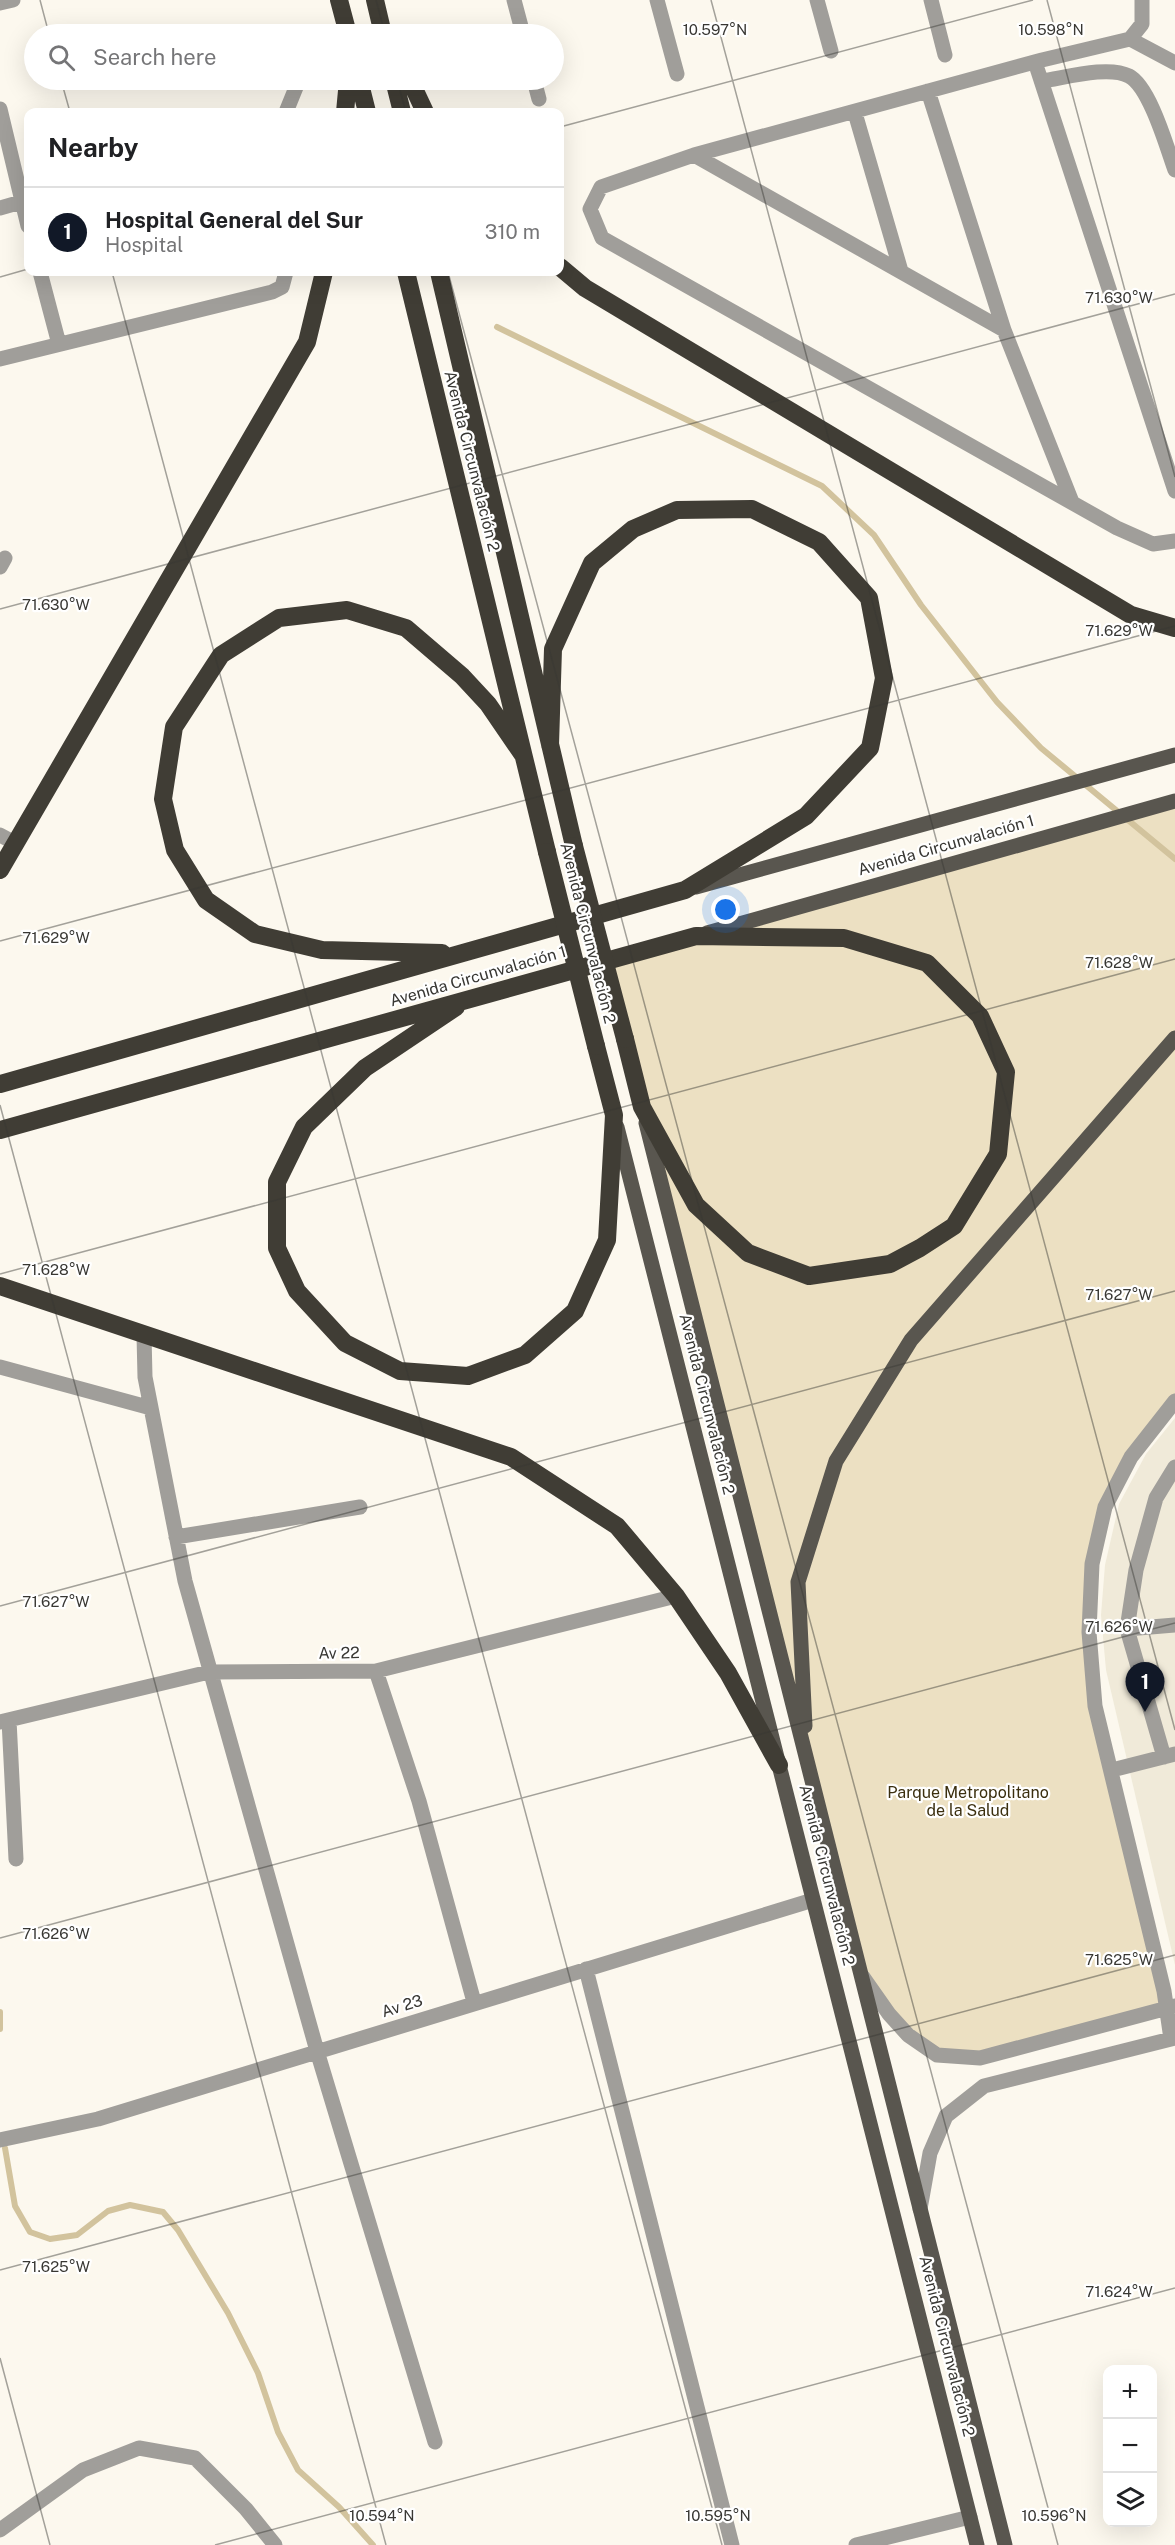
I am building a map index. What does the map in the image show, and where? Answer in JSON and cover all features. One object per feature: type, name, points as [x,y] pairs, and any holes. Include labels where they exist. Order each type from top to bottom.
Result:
[{"type":"highway","points":[[339,0],[345,24]]},
{"type":"highway","points":[[376,5],[381,24]]},
{"type":"highway","points":[[376,5],[385,24]]},
{"type":"highway","points":[[345,108],[347,90]]},
{"type":"highway","points":[[362,90],[366,108]]},
{"type":"highway","points":[[396,90],[401,108]]},
{"type":"highway","points":[[415,90],[423,108]]},
{"type":"highway","points":[[564,270],[585,288],[1131,615],[1175,628]]},
{"type":"highway","points":[[0,870],[8,839],[307,342],[323,276]]},
{"type":"highway","name":"Avenida Circunvalación 2","points":[[407,276],[523,755],[614,1115]]},
{"type":"highway","name":"Avenida Circunvalación 2","points":[[440,276],[574,846],[642,1107]]},
{"type":"highway","points":[[550,745],[553,649],[592,563],[633,529],[677,510],[752,509],[819,542],[868,598],[884,678],[870,748],[806,816],[685,890]]},
{"type":"highway","points":[[461,953],[322,950],[255,934],[206,900],[175,850],[163,799],[174,727],[220,655],[279,618],[347,610],[406,628],[469,683],[488,704],[523,755]]},
{"type":"highway","name":"Avenida Circunvalación 1","points":[[0,1084],[685,890]]},
{"type":"highway","points":[[642,1107],[696,1205],[748,1253],[809,1276],[890,1264],[920,1248],[954,1226],[998,1154],[1006,1072],[980,1016],[927,963],[844,938],[696,936]]},
{"type":"highway","name":"Avenida Circunvalación 1","points":[[0,1130],[696,936]]},
{"type":"highway","points":[[470,998],[365,1068],[304,1126],[277,1182],[278,1248],[297,1291],[345,1343],[400,1371],[468,1376],[525,1355],[575,1311],[607,1240],[614,1115]]},
{"type":"highway","points":[[0,1286],[511,1457],[618,1526],[676,1596],[728,1673],[779,1765]]},
{"type":"main road","name":"Avenida Circunvalación 1","points":[[685,890],[1175,755]]},
{"type":"main road","name":"Avenida Circunvalación 1","points":[[696,936],[1175,801]]},
{"type":"main road","points":[[807,1762],[798,1582],[836,1461],[911,1340],[1175,1038]]},
{"type":"main road","name":"Avenida Circunvalación 2","points":[[642,1107],[1005,2545]]},
{"type":"main road","name":"Avenida Circunvalación 2","points":[[614,1115],[977,2545]]},
{"type":"street","points":[[0,3],[13,0]]},
{"type":"street","points":[[514,0],[520,24]]},
{"type":"street","points":[[657,0],[677,74]]},
{"type":"street","points":[[817,0],[831,51]]},
{"type":"street","points":[[931,0],[945,55]]},
{"type":"street","points":[[1142,0],[1142,24],[1130,39],[1035,62],[855,113],[694,155],[601,187],[590,209],[602,238],[1117,528],[1153,544],[1175,541]]},
{"type":"street","points":[[1130,39],[1175,63]]},
{"type":"street","points":[[1035,62],[1175,491]]},
{"type":"street","points":[[1042,81],[1103,71],[1129,76],[1149,98],[1175,170]]},
{"type":"street","points":[[288,108],[295,90]]},
{"type":"street","points":[[537,90],[539,99]]},
{"type":"street","points":[[928,91],[1004,330],[1072,502]]},
{"type":"street","points":[[0,109],[24,197]]},
{"type":"street","points":[[855,113],[901,271]]},
{"type":"street","points":[[694,155],[1004,330]]},
{"type":"street","points":[[0,208],[24,201]]},
{"type":"street","points":[[41,276],[59,344]]},
{"type":"street","points":[[0,359],[272,292],[282,287],[285,276]]},
{"type":"street","points":[[144,1335],[144,1366],[184,1581],[317,2051],[435,2442]]},
{"type":"street","points":[[0,1367],[151,1408]]},
{"type":"street","points":[[920,2209],[930,2153],[946,2116],[984,2086],[1173,2038],[1170,2008],[1095,1706],[1089,1632],[1092,1564],[1105,1507],[1131,1457],[1175,1401]]},
{"type":"street","points":[[1112,1770],[1169,1755],[1127,1629],[1136,1570],[1156,1498],[1175,1467]]},
{"type":"street","points":[[176,1537],[360,1507]]},
{"type":"street","name":"Av 22","points":[[4,1721],[209,1672],[376,1671],[676,1596]]},
{"type":"street","points":[[1127,1629],[1175,1625]]},
{"type":"street","points":[[376,1671],[419,1801],[474,2002]]},
{"type":"street","points":[[4,1721],[16,1859]]},
{"type":"street","name":"Av 23","points":[[0,2140],[98,2119],[813,1900]]},
{"type":"street","points":[[586,1969],[732,2545]]},
{"type":"street","points":[[860,1974],[889,2014],[909,2035],[937,2055],[980,2058],[1170,2008]]},
{"type":"street","points":[[0,2530],[83,2470],[139,2448],[195,2458],[246,2509],[275,2545]]},
{"type":"street","points":[[856,2545],[970,2517]]},
{"type":"shaded area","points":[[1175,1418],[1175,1965],[1106,1670],[1101,1615],[1105,1565],[1119,1504],[1146,1454]]},
{"type":"green space","name":"Parque Metropolitano de la Salud","points":[[1175,801],[1175,1401],[1131,1457],[1092,1564],[1095,1706],[1166,2009],[980,2058],[937,2055],[908,2035],[860,1974],[604,961]]},
{"type":"waterway","points":[[497,327],[822,486],[874,535],[921,605],[997,702],[1041,748],[1175,859]]},
{"type":"waterway","points":[[0,2012],[0,2029]]},
{"type":"waterway","points":[[5,2148],[15,2206],[30,2232],[50,2239],[77,2235],[108,2211],[130,2205],[163,2212],[178,2230],[228,2313],[258,2373],[278,2432],[298,2470],[339,2507],[373,2545]]},
{"type":"place","name":"Hospital General del Sur","points":[[1145,1712]]}]
